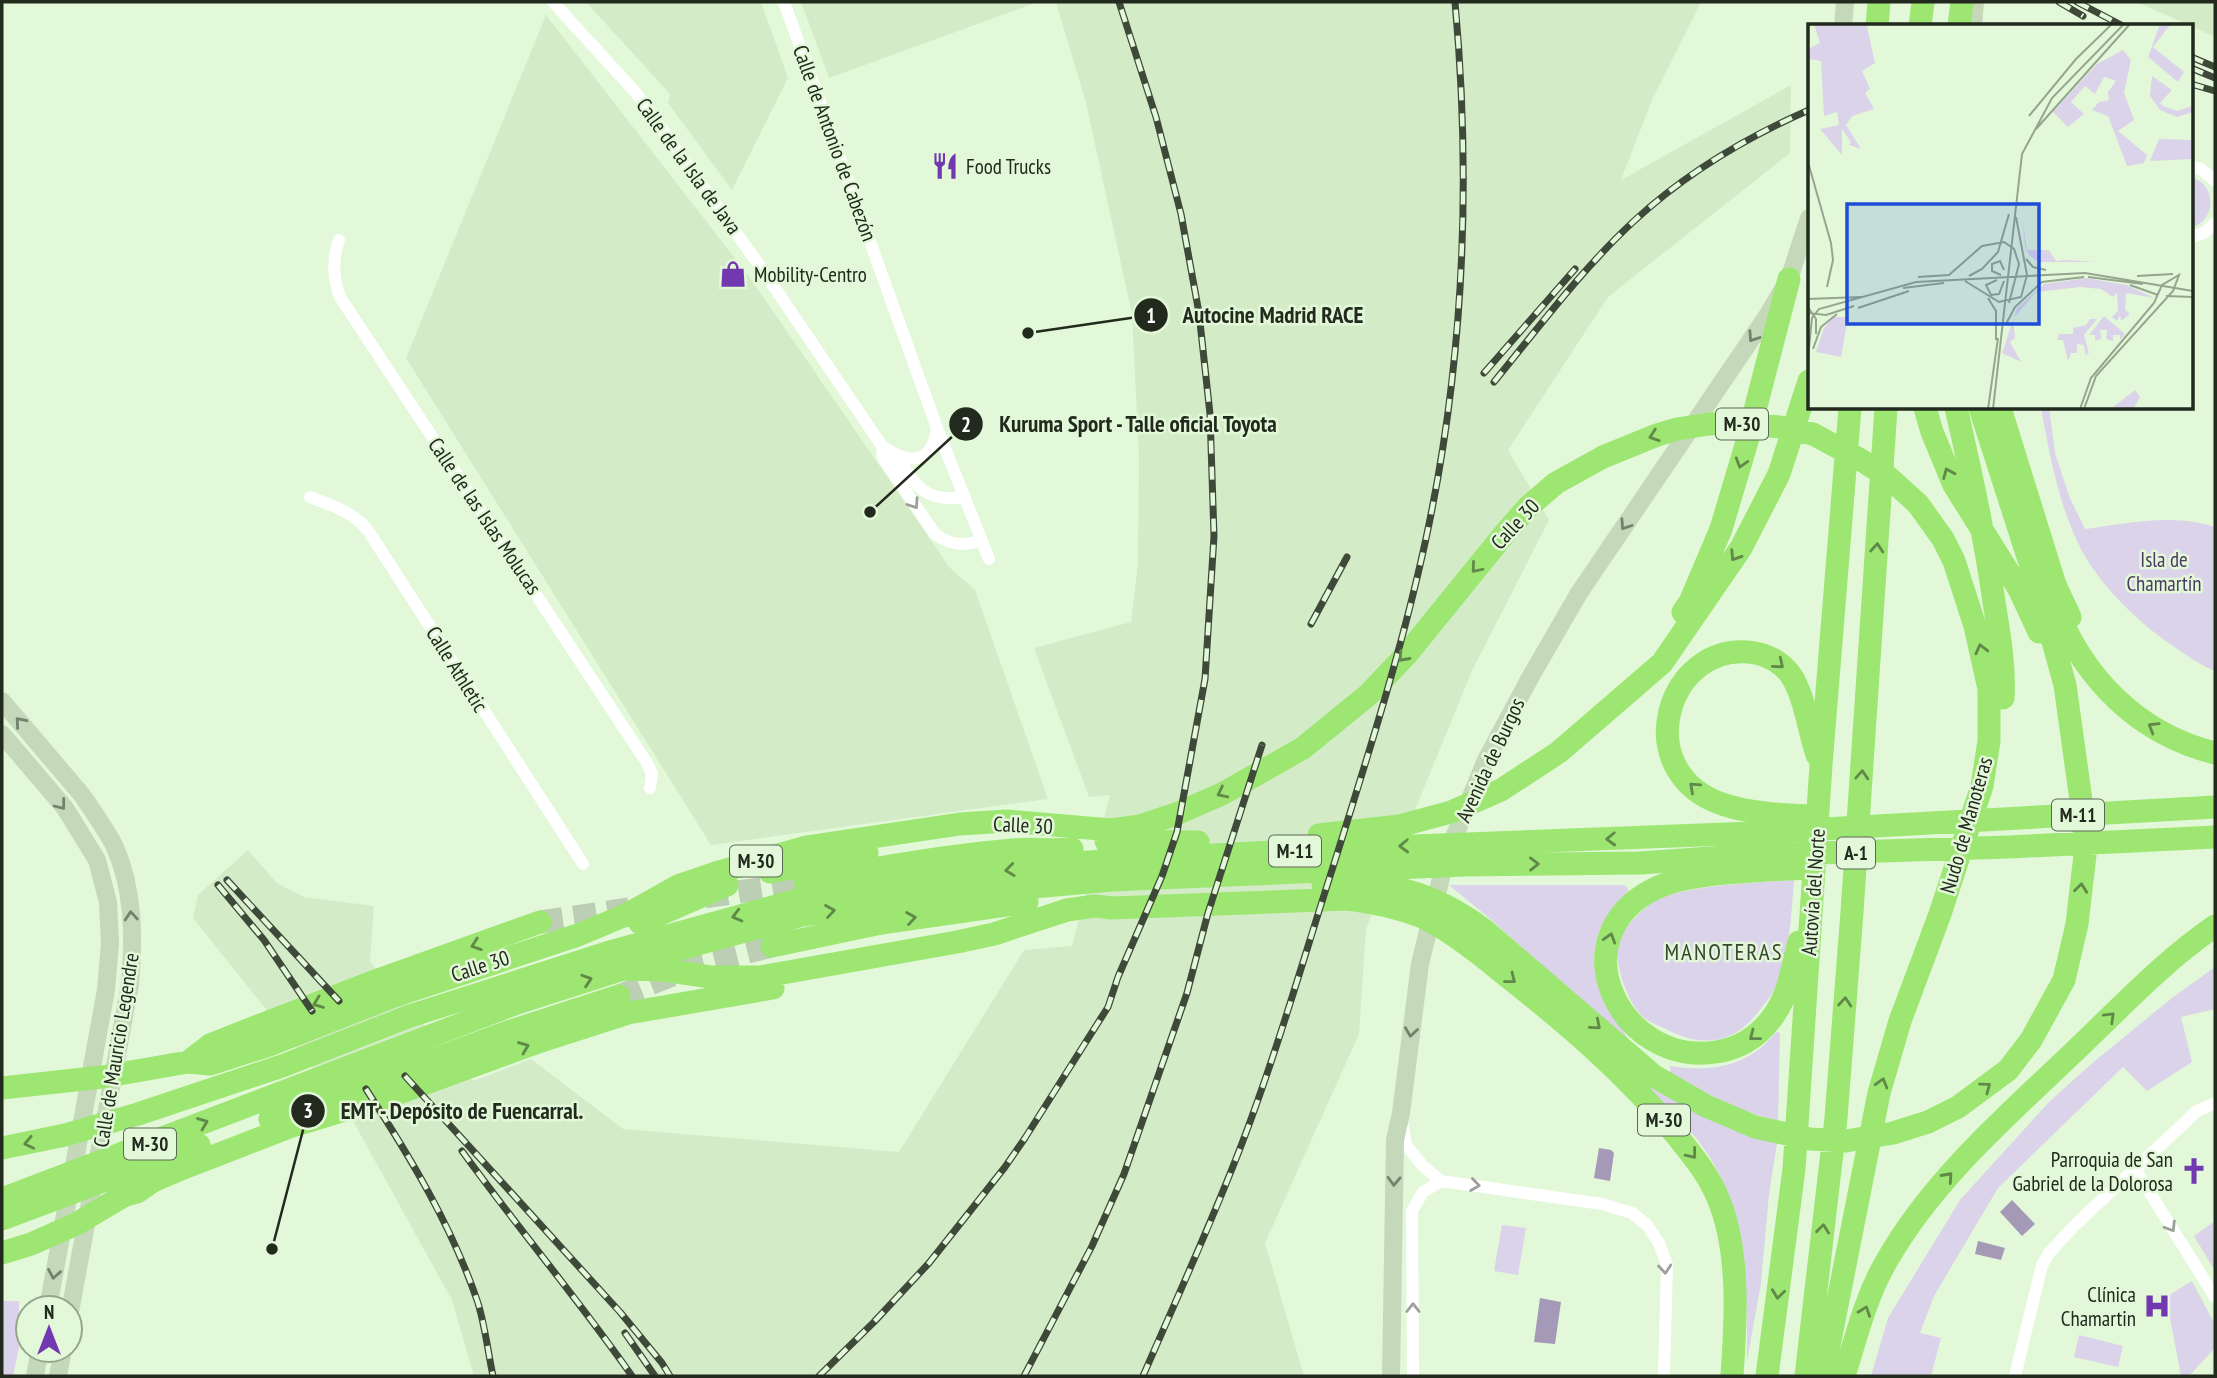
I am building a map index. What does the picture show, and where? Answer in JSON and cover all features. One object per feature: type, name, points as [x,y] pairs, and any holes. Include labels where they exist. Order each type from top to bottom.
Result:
[{"type":"highway","points":[[1877,24],[1880,2]]},
{"type":"highway","points":[[1920,24],[1923,2]]},
{"type":"highway","points":[[1946,24],[1948,2]]},
{"type":"highway","points":[[1959,24],[1962,2]]},
{"type":"highway","points":[[1625,694],[1690,602],[1721,528],[1746,445],[1789,279]]},
{"type":"highway","points":[[772,946],[1112,871],[1203,842],[1399,826],[1451,812],[1501,790],[1559,752],[1662,663],[1741,548],[1779,474],[1808,384]]},
{"type":"highway","name":"Autovía del Norte","points":[[1768,1376],[1794,1169],[1821,765],[1850,410]]},
{"type":"highway","name":"Autovía del Norte","points":[[1806,1376],[1836,1118],[1886,410]]},
{"type":"highway","points":[[1926,410],[1954,485],[2019,589],[2036,626],[2052,667],[2080,780]]},
{"type":"highway","points":[[1956,410],[1982,522],[1999,634],[2003,690],[2001,723],[1990,741]]},
{"type":"highway","points":[[1112,871],[1114,902],[1354,890],[1377,891],[1431,905],[1459,924],[1488,934],[1654,1076],[1706,1106],[1755,1127],[1810,1139],[1846,1141],[1893,1133],[1928,1122],[1958,1107],[2008,1070],[2031,1040],[2064,981],[2076,933],[2085,855],[2080,780],[2066,685],[1981,410]]},
{"type":"highway","points":[[2001,410],[2055,585],[2102,680],[2101,685]]},
{"type":"highway","name":"Calle 30","points":[[2,1199],[312,1103],[372,1057],[446,1054],[517,1003],[623,969],[663,970],[711,977],[760,977],[983,937],[1067,910],[1176,814],[1222,794],[1303,748],[1368,695],[1407,654],[1528,507],[1556,483],[1603,457],[1657,435],[1709,424],[1738,423],[1814,434],[1887,477],[1918,504]]},
{"type":"highway","points":[[2011,503],[2071,640],[2101,685],[2126,709],[2150,726],[2172,738],[2215,753]]},
{"type":"highway","name":"Nudo de Manoteras","points":[[1823,1376],[1879,1093],[1982,786],[1990,741],[1989,689],[1966,592],[1943,539],[1918,504]]},
{"type":"highway","points":[[1754,843],[1723,805],[1698,792],[1676,769],[1667,745],[1668,711],[1679,688],[1697,668],[1717,656],[1740,650],[1768,655],[1790,673],[1803,701],[1809,731],[1821,765]]},
{"type":"highway","points":[[1814,885],[1781,1004],[1760,1032],[1747,1042],[1727,1050],[1697,1054],[1664,1046],[1641,1032],[1625,1016],[1607,975],[1605,955],[1613,927],[1628,905],[1655,888],[1687,878],[1754,843],[1841,816],[2126,804],[2164,810],[2215,807]]},
{"type":"highway","name":"Calle 30","points":[[396,999],[578,935],[626,915],[678,886],[719,872],[806,847],[960,824],[1007,821],[1111,830],[1112,871],[1118,908],[1329,898],[1368,902],[1459,924]]},
{"type":"highway","name":"M-11","points":[[1112,871],[1469,854],[1640,863],[1754,843],[1983,855],[2009,847],[2215,836]]},
{"type":"highway","points":[[806,882],[892,864],[1017,849],[1054,850],[1112,871]]},
{"type":"highway","name":"M-11","points":[[1112,871],[1357,875],[1469,854]]},
{"type":"highway","points":[[2,1148],[65,1135],[188,1097],[271,1048],[396,999],[613,951],[805,898],[867,887],[1035,866],[1112,871],[1384,868]]},
{"type":"highway","points":[[623,969],[669,952],[803,915],[1112,871]]},
{"type":"highway","points":[[2,1088],[102,1077],[188,1062],[210,1064],[271,1048],[396,999],[540,922]]},
{"type":"highway","name":"M-30","points":[[1459,924],[1474,949],[1548,1008],[1649,1101],[1704,1169],[1718,1199],[1728,1233],[1735,1325],[1732,1376]]},
{"type":"highway","points":[[1844,1376],[1865,1310],[1884,1265],[1905,1230],[1937,1188],[2023,1100],[2146,983],[2215,926]]},
{"type":"highway","points":[[446,1054],[541,1041],[628,1013],[938,957],[983,937]]},
{"type":"highway","points":[[2,1219],[446,1054],[620,996]]},
{"type":"highway","points":[[2,1253],[31,1244],[76,1224],[125,1195],[137,1192],[153,1181],[312,1103]]},
{"type":"street","name":"Calle de la Isla de Java","points":[[553,2],[636,93],[762,269],[882,446],[896,456],[907,473],[926,493],[947,500],[965,497]]},
{"type":"street","name":"Calle de Antonio de Cabezón","points":[[784,2],[937,428],[989,559]]},
{"type":"street","points":[[1843,24],[1845,2]]},
{"type":"street","points":[[1973,24],[1975,2]]},
{"type":"street","points":[[2192,167],[2201,169],[2215,181]]},
{"type":"street","name":"Avenida de Burgos","points":[[1391,1376],[1395,1140],[1401,1113],[1420,964],[1446,857],[1486,760],[1531,676],[1579,593],[1767,316],[1789,279],[1808,221]]},
{"type":"street","points":[[2192,237],[2204,233],[2215,223]]},
{"type":"street","name":"Calle de las Islas Molucas","points":[[340,240],[334,265],[334,281],[340,297],[647,763],[652,774],[650,788]]},
{"type":"street","points":[[896,456],[907,459],[926,454],[936,438],[937,428]]},
{"type":"street","name":"Calle de la Isla de Java","points":[[882,446],[883,458],[934,534],[957,545],[981,540]]},
{"type":"street","name":"Calle Athletic","points":[[310,497],[347,512],[360,520],[369,532],[583,864]]},
{"type":"street","name":"Calle de Mauricio Legendre","points":[[2,701],[82,795],[114,846],[130,897],[133,941],[130,984],[73,1294]]},
{"type":"street","name":"Calle de Mauricio Legendre","points":[[2,734],[65,808],[97,860],[108,902],[110,943],[106,990],[51,1294]]},
{"type":"street","points":[[2015,1376],[2042,1265],[2049,1253],[2076,1224],[2197,1111],[2215,1103]]},
{"type":"street","points":[[1401,1113],[1406,1145],[1422,1165],[1441,1181],[1602,1204],[1632,1213],[1647,1225],[1659,1243],[1667,1265],[1664,1376]]},
{"type":"street","points":[[2135,1169],[2215,1297]]},
{"type":"street","points":[[1413,1376],[1412,1211],[1423,1192],[1441,1181]]},
{"type":"shaded area","points":[[586,2],[761,2],[788,78],[732,190],[668,103],[670,94]]},
{"type":"shaded area","points":[[801,2],[1038,2],[829,78]]},
{"type":"shaded area","points":[[1056,2],[1701,2],[1652,100],[1621,180],[1791,85],[1790,153],[1608,297],[1508,450],[1549,520],[1472,671],[1366,929],[1359,1034],[1265,1243],[1304,1376],[474,1376],[452,1300],[348,1112],[193,918],[198,895],[248,850],[277,883],[304,897],[374,906],[370,962],[473,1081],[531,1059],[623,1129],[899,1152],[1024,950],[1072,946],[1110,795],[1089,797],[1034,648],[1131,622],[1138,562],[1139,457],[1132,314],[1086,103]]},
{"type":"shaded area","points":[[2136,2],[2215,2],[2215,37],[2192,27],[2192,24],[2186,24]]},
{"type":"shaded area","points":[[546,15],[748,275],[950,568],[975,590],[1048,799],[711,845],[406,358]]},
{"type":"shaded area","points":[[1599,1148],[1614,1153],[1610,1181],[1594,1178]]},
{"type":"shaded area","points":[[2012,1200],[2035,1224],[2022,1236],[2000,1212]]},
{"type":"shaded area","points":[[1978,1241],[2005,1248],[2001,1260],[1975,1254]]},
{"type":"shaded area","points":[[1540,1298],[1561,1302],[1555,1344],[1534,1342]]},
{"type":"green space","points":[[2192,177],[2200,181],[2209,194],[2209,210],[2200,224],[2192,228]]},
{"type":"green space","name":"Isla de Chamartín","points":[[2041,410],[2049,410],[2055,453],[2069,496],[2085,529],[2166,520],[2215,527],[2215,671],[2192,659],[2145,625],[2109,590],[2090,564],[2074,534],[2052,463]]},
{"type":"green space","points":[[1794,880],[1789,936],[1779,977],[1767,1001],[1741,1029],[1718,1039],[1693,1039],[1650,1022],[1636,1009],[1622,979],[1618,946],[1627,927],[1641,912],[1657,900],[1686,891]]},
{"type":"green space","points":[[1449,885],[1624,885],[1628,888],[1628,892],[1601,926],[1594,953],[1597,981],[1630,1044],[1488,917]]},
{"type":"green space","points":[[2215,967],[2215,1009],[2181,1017],[2192,1062],[2147,1091],[2123,1067],[1998,1188],[1934,1296],[1920,1333],[1941,1338],[1931,1376],[1871,1376],[1888,1318],[1960,1200],[2049,1102],[2172,998]]},
{"type":"green space","points":[[1776,1032],[1780,1033],[1778,1121],[1736,1107],[1670,1074],[1670,1066],[1715,1067],[1742,1060],[1766,1044]]},
{"type":"green space","points":[[1643,1079],[1777,1143],[1769,1194],[1761,1283],[1747,1361],[1746,1300],[1740,1240],[1723,1182],[1709,1156],[1690,1131],[1640,1082]]},
{"type":"green space","points":[[2215,1221],[2215,1271],[2194,1236]]},
{"type":"green space","points":[[1502,1225],[1526,1228],[1518,1275],[1494,1271]]},
{"type":"green space","points":[[2192,1281],[2215,1325],[2215,1348],[2189,1376],[2181,1376],[2166,1297]]},
{"type":"green space","points":[[2,1301],[14,1301],[16,1364],[13,1376],[2,1376]]},
{"type":"green space","points":[[2079,1335],[2123,1346],[2118,1367],[2074,1357]]},
{"type":"tunnel","points":[[705,897],[805,882]]},
{"type":"tunnel","points":[[540,922],[629,909]]},
{"type":"tunnel","points":[[619,996],[703,963],[772,946]]},
{"type":"railway","points":[[819,1376],[929,1263],[1025,1138],[1108,1007],[1118,977],[1162,876],[1177,832],[1205,679],[1214,536],[1210,414],[1199,313],[1181,214],[1156,117],[1119,2]]},
{"type":"railway","points":[[1143,1376],[1218,1204],[1266,1077],[1397,657],[1428,529],[1450,399],[1461,267],[1463,134],[1455,2]]},
{"type":"railway","points":[[2059,2],[2083,16]]},
{"type":"railway","points":[[2077,2],[2119,24]]},
{"type":"railway","points":[[2192,57],[2215,67]]},
{"type":"railway","points":[[2192,68],[2215,78]]},
{"type":"railway","points":[[2192,84],[2215,91]]},
{"type":"railway","points":[[1494,382],[1579,279],[1634,221],[1674,188],[1717,158],[1808,110]]},
{"type":"railway","points":[[1484,373],[1575,269]]},
{"type":"railway","points":[[1311,624],[1347,557]]},
{"type":"railway","points":[[1024,1376],[1092,1246],[1124,1174],[1187,993],[1208,913],[1262,745]]},
{"type":"railway","points":[[227,880],[339,1001]]},
{"type":"railway","points":[[218,885],[264,940],[312,1011]]},
{"type":"railway","points":[[405,1076],[620,1312],[670,1376]]},
{"type":"railway","points":[[366,1089],[414,1166],[443,1219],[468,1274],[485,1330],[493,1376]]},
{"type":"railway","points":[[462,1151],[632,1376]]},
{"type":"railway","points":[[625,1333],[655,1376]]},
{"type":"place","name":"Food Trucks","points":[[945,166]]},
{"type":"place","name":"Mobility-Centro","points":[[733,274]]},
{"type":"place","name":"Autocine Madrid RACE","points":[[1028,333]]},
{"type":"place","name":"Kuruma Sport - Talle oficial Toyota","points":[[870,512]]},
{"type":"place","name":"Parroquia de San Gabriel de la Dolorosa","points":[[2194,1171]]},
{"type":"place","name":"EMT - Depósito de Fuencarral.","points":[[272,1249]]},
{"type":"place","name":"Clínica Chamartin","points":[[2157,1306]]},
{"type":"district","name":"MANOTERAS","points":[[1724,951]]}]
